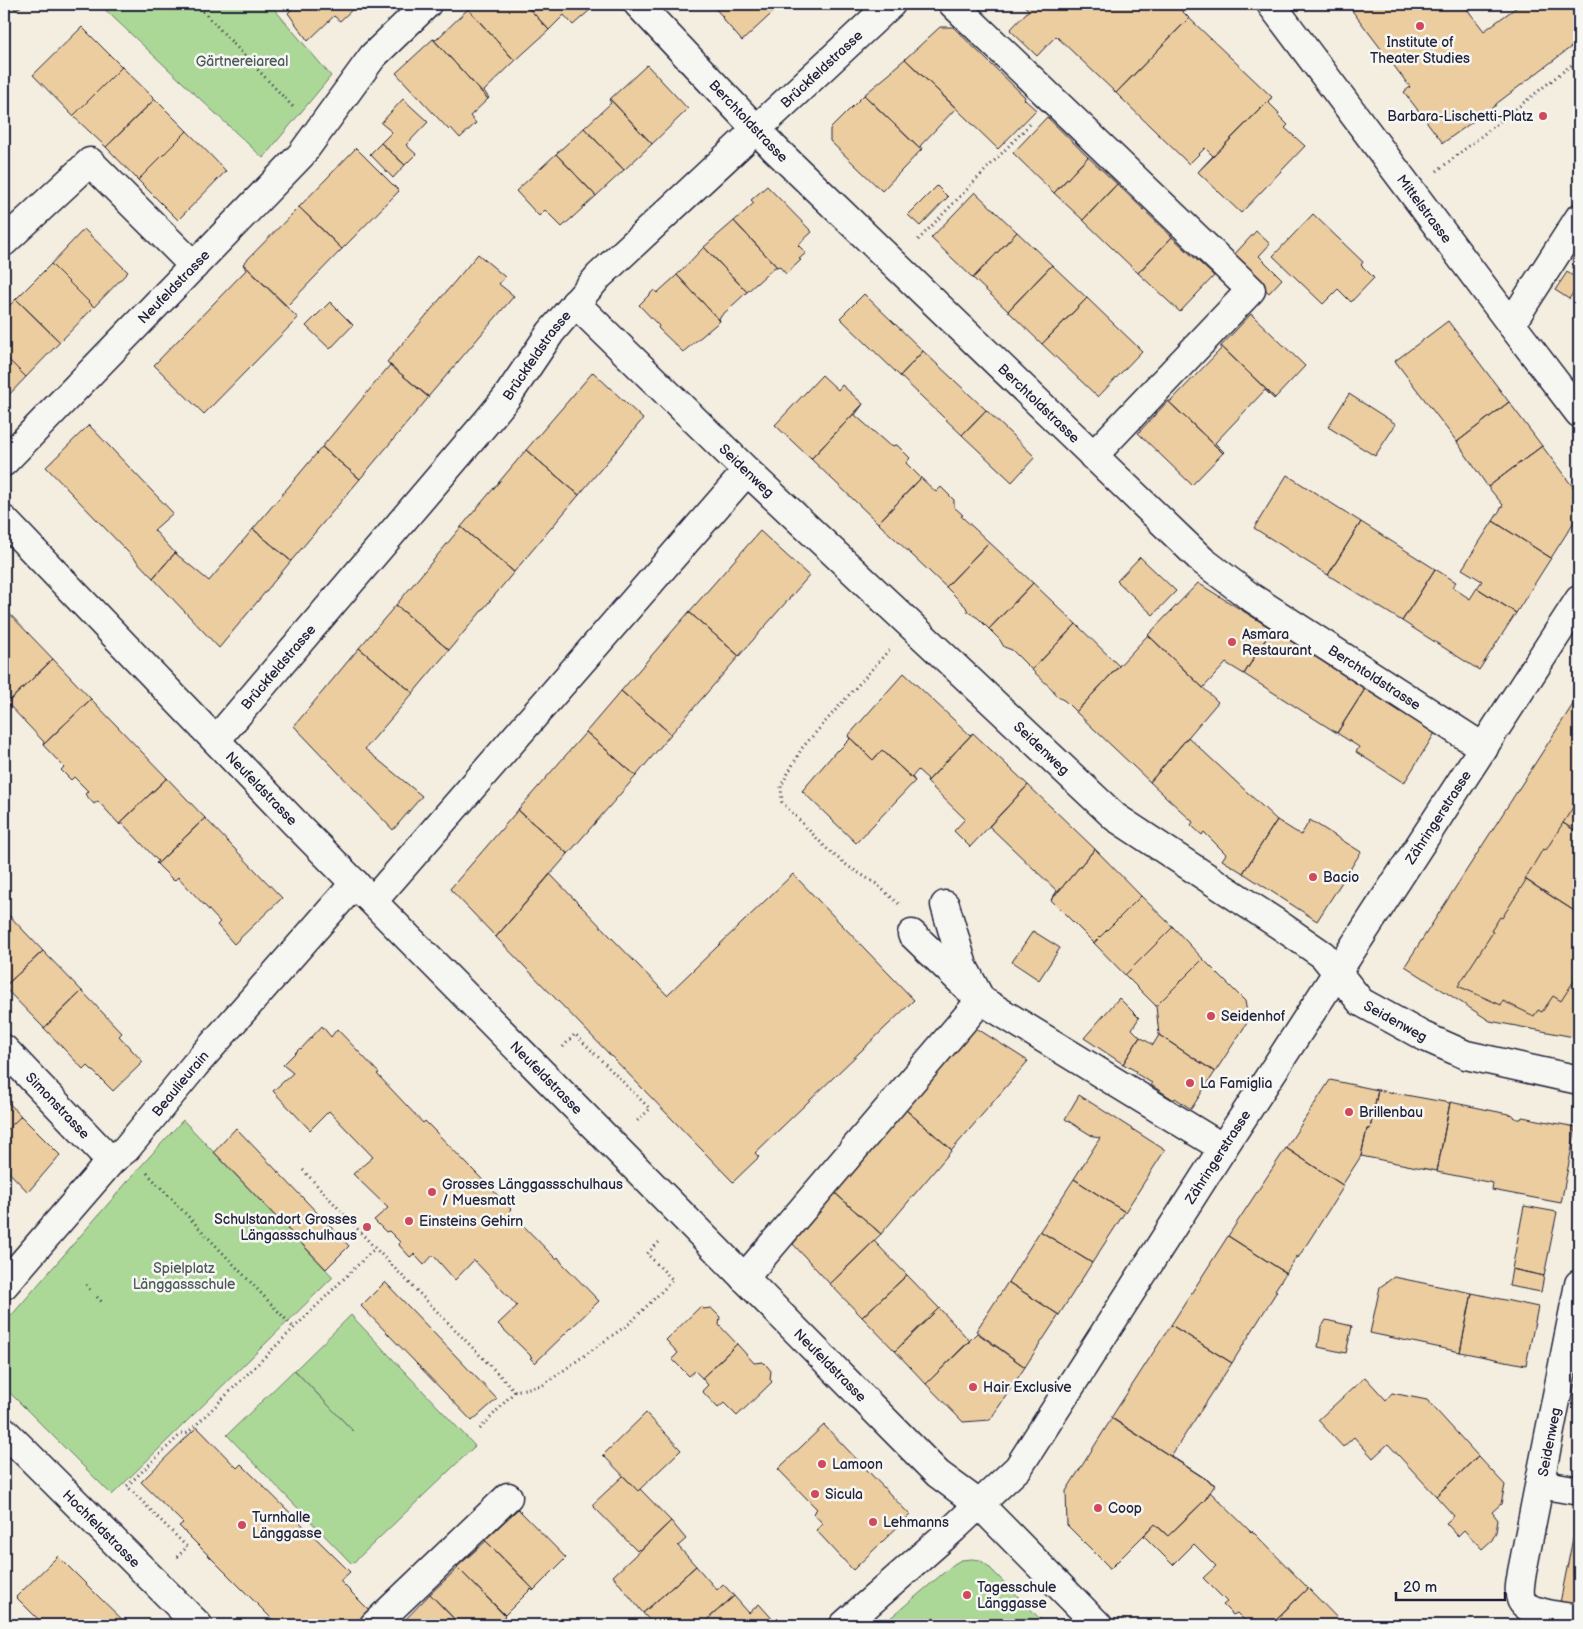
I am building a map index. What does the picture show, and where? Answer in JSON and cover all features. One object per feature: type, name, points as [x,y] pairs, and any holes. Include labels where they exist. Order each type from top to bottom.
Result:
[{"type":"street","name":"Neufeldstrasse","points":[[4,462],[301,155],[373,56],[427,4]]},
{"type":"street","name":"Berchtoldstrasse","points":[[638,4],[756,130],[1210,568],[1249,596],[1484,748]]},
{"type":"street","name":"Brückfeldstrasse","points":[[216,740],[489,419],[507,397],[551,332],[575,302],[599,276],[891,4]]},
{"type":"street","points":[[953,4],[1251,290],[1093,456]]},
{"type":"street","name":"Mittelstrasse","points":[[1271,4],[1579,413]]},
{"type":"street","points":[[4,242],[90,162],[194,266]]},
{"type":"street","points":[[1511,324],[1579,218]]},
{"type":"street","name":"Seidenweg","points":[[575,302],[747,472],[1115,817],[1323,955],[1361,1002],[1446,1047],[1466,1055],[1579,1080]]},
{"type":"street","name":"Beaulieurain","points":[[4,1285],[111,1161],[126,1149],[196,1065],[364,892],[747,472]]},
{"type":"street","name":"Neufeldstrasse","points":[[4,520],[364,892],[938,1474],[980,1505],[1098,1625]]},
{"type":"street","name":"Zähringerstrasse","points":[[844,1625],[980,1505],[1018,1468],[1223,1148],[1579,600]]},
{"type":"street","points":[[945,905],[963,966],[981,1000]]},
{"type":"street","points":[[912,934],[981,1000],[1223,1148]]},
{"type":"street","points":[[744,1278],[981,1000]]},
{"type":"street","name":"Simonstrasse","points":[[4,1049],[111,1161]]},
{"type":"street","name":"Seidenweg","points":[[1579,1284],[1522,1572],[1520,1592],[1521,1600],[1529,1608],[1579,1620]]},
{"type":"street","name":"Hochfeldstrasse","points":[[4,1431],[198,1625]]},
{"type":"street","points":[[1540,1484],[1579,1491]]},
{"type":"street","points":[[374,1625],[508,1497]]},
{"type":"path","points":[[196,4],[299,114]]},
{"type":"path","points":[[1433,174],[1579,59]]},
{"type":"path","points":[[914,245],[1054,101]]},
{"type":"path","points":[[900,905],[875,884],[849,868],[829,851],[782,802],[781,786],[802,748],[911,625]]},
{"type":"path","points":[[563,1047],[575,1034],[650,1109],[636,1122]]},
{"type":"path","points":[[141,1166],[293,1327]]},
{"type":"path","points":[[303,1170],[375,1248],[515,1392]]},
{"type":"path","points":[[480,1429],[515,1392],[544,1385],[630,1323],[673,1280],[647,1254],[666,1234]]},
{"type":"path","points":[[175,1559],[187,1547],[127,1486],[181,1434],[187,1433],[194,1427],[375,1248]]},
{"type":"path","points":[[86,1285],[90,1290]]},
{"type":"path","points":[[98,1297],[103,1303]]},
{"type":"green space","name":"Gärtnereiareal","points":[[99,4],[270,4],[331,76],[263,158]]},
{"type":"green space","name":"Spielplatz Länggassschule","points":[[183,1120],[333,1277],[112,1495],[4,1387],[4,1324]]},
{"type":"green space","points":[[351,1315],[475,1446],[352,1564],[227,1435],[294,1370],[353,1431],[295,1370]]},
{"type":"green space","name":"Tagesschule Länggasse","points":[[961,1560],[980,1560],[988,1566],[1046,1625],[882,1625],[954,1564]]},
{"type":"building","points":[[11,4],[24,4],[16,10]]},
{"type":"building","points":[[297,4],[354,4],[356,6],[340,21],[334,16],[308,41],[288,13]]},
{"type":"building","points":[[474,4],[525,4],[549,30],[515,61],[468,9]]},
{"type":"building","points":[[525,4],[584,4],[590,10],[573,25],[564,15],[549,30]]},
{"type":"building","points":[[711,4],[782,4],[742,41]]},
{"type":"building","points":[[1022,4],[1175,4],[1189,18],[1116,93],[1056,36],[1037,56],[1010,30],[1029,10]]},
{"type":"building","points":[[1347,4],[1463,4],[1484,31],[1521,4],[1579,4],[1579,41],[1443,143],[1404,92],[1410,87]]},
{"type":"building","points":[[468,9],[515,61],[484,91],[488,99],[433,39],[436,40]]},
{"type":"building","points":[[1189,18],[1272,97],[1198,172],[1213,156],[1205,148],[1189,164],[1116,93]]},
{"type":"building","points":[[82,27],[122,67],[73,116],[33,75]]},
{"type":"building","points":[[940,27],[953,27],[1036,110],[998,149],[905,59]]},
{"type":"building","points":[[433,39],[488,99],[470,116],[476,123],[460,138],[451,128],[449,130],[396,73]]},
{"type":"building","points":[[905,59],[956,108],[920,146],[921,150],[864,95]]},
{"type":"building","points":[[647,65],[688,109],[652,144],[610,99]]},
{"type":"building","points":[[122,67],[155,99],[106,147],[73,116]]},
{"type":"building","points":[[864,95],[921,150],[882,191],[830,141],[830,129]]},
{"type":"building","points":[[1272,97],[1268,102],[1288,125],[1285,128],[1305,146],[1241,213],[1198,172]]},
{"type":"building","points":[[155,99],[187,131],[138,180],[106,147]]},
{"type":"building","points":[[403,99],[428,122],[406,145],[416,154],[405,165],[381,143],[392,132],[381,123]]},
{"type":"building","points":[[610,99],[652,144],[624,170],[584,128],[611,103]]},
{"type":"building","points":[[1047,117],[1088,157],[1054,193],[1013,153]]},
{"type":"building","points":[[584,128],[624,170],[596,196],[556,154]]},
{"type":"building","points":[[187,131],[226,171],[178,220],[138,180]]},
{"type":"building","points":[[381,143],[405,165],[393,178],[370,154]]},
{"type":"building","points":[[356,148],[399,191],[342,249],[299,207]]},
{"type":"building","points":[[556,154],[596,196],[562,227],[545,210],[539,216],[516,191]]},
{"type":"building","points":[[1088,157],[1117,184],[1083,220],[1054,193]]},
{"type":"building","points":[[1117,184],[1172,237],[1138,273],[1083,220]]},
{"type":"building","points":[[767,186],[812,232],[798,245],[806,253],[786,274],[779,266],[777,267],[734,221],[754,203],[751,200]]},
{"type":"building","points":[[937,186],[948,197],[920,226],[908,215]]},
{"type":"building","points":[[975,192],[1017,232],[973,278],[931,238]]},
{"type":"building","points":[[299,207],[342,249],[287,306],[243,264]]},
{"type":"building","points":[[1313,214],[1363,262],[1361,265],[1374,278],[1351,302],[1338,289],[1323,304],[1273,256]]},
{"type":"building","points":[[734,221],[777,267],[747,292],[704,247]]},
{"type":"building","points":[[84,229],[128,272],[94,307],[51,264]]},
{"type":"building","points":[[1256,231],[1270,244],[1259,256],[1282,279],[1269,293],[1232,257]]},
{"type":"building","points":[[1017,232],[1052,265],[1008,311],[973,278]]},
{"type":"building","points":[[1172,237],[1214,276],[1180,312],[1138,273]]},
{"type":"building","points":[[704,247],[747,292],[719,318],[720,321],[677,275]]},
{"type":"building","points":[[478,254],[505,277],[499,284],[514,296],[428,397],[387,362]]},
{"type":"building","points":[[51,264],[94,307],[60,342],[16,299]]},
{"type":"building","points":[[243,264],[298,318],[204,414],[154,365],[246,270]]},
{"type":"building","points":[[1052,265],[1087,298],[1042,344],[1008,311]]},
{"type":"building","points":[[1567,272],[1579,280],[1579,284],[1569,299],[1555,290]]},
{"type":"building","points":[[677,275],[720,321],[683,352],[658,328],[659,326],[639,305],[654,290],[657,293]]},
{"type":"building","points":[[864,294],[923,351],[900,376],[840,318]]},
{"type":"building","points":[[1087,298],[1142,351],[1098,397],[1042,344]]},
{"type":"building","points":[[16,299],[60,342],[26,377],[4,355],[4,311]]},
{"type":"building","points":[[330,302],[353,325],[330,349],[306,326]]},
{"type":"building","points":[[1251,314],[1305,366],[1275,398],[1221,346]]},
{"type":"building","points":[[1448,321],[1509,402],[1457,442],[1395,361]]},
{"type":"building","points":[[1221,346],[1275,398],[1265,390],[1215,443],[1223,453],[1168,401],[1171,401],[1221,349]]},
{"type":"building","points":[[923,351],[986,410],[962,435],[900,376]]},
{"type":"building","points":[[4,355],[26,377],[4,400]]},
{"type":"building","points":[[390,365],[429,397],[360,479],[322,447]]},
{"type":"building","points":[[593,372],[643,419],[579,495],[526,450]]},
{"type":"building","points":[[822,375],[838,390],[842,385],[863,404],[811,459],[775,425]]},
{"type":"building","points":[[1349,394],[1396,424],[1375,456],[1328,427]]},
{"type":"building","points":[[1168,401],[1223,453],[1192,485],[1138,433]]},
{"type":"building","points":[[1509,402],[1542,446],[1488,487],[1457,442]]},
{"type":"building","points":[[863,404],[855,415],[890,446],[897,445],[910,458],[906,463],[921,478],[878,523],[811,459]]},
{"type":"building","points":[[986,410],[1035,457],[1012,482],[962,435]]},
{"type":"building","points":[[89,425],[173,513],[154,530],[175,553],[153,578],[46,467]]},
{"type":"building","points":[[1542,446],[1579,495],[1579,514],[1551,558],[1493,521],[1503,505],[1488,487]]},
{"type":"building","points":[[322,447],[360,479],[291,561],[253,529]]},
{"type":"building","points":[[526,450],[579,495],[514,572],[461,527]]},
{"type":"building","points":[[1287,475],[1361,522],[1328,575],[1254,528]]},
{"type":"building","points":[[921,478],[936,492],[941,487],[954,500],[954,507],[963,515],[961,516],[989,542],[946,587],[878,523]]},
{"type":"building","points":[[1493,521],[1551,558],[1516,613],[1477,588],[1482,581],[1462,569]]},
{"type":"building","points":[[1361,522],[1435,569],[1402,621],[1328,575]]},
{"type":"building","points":[[461,527],[514,572],[449,650],[396,605]]},
{"type":"building","points":[[253,529],[291,561],[219,648],[153,578],[175,553],[209,581]]},
{"type":"building","points":[[760,531],[809,576],[739,656],[689,612]]},
{"type":"building","points":[[989,542],[1033,583],[989,629],[978,618],[968,612],[966,607],[946,587]]},
{"type":"building","points":[[1140,557],[1176,591],[1153,615],[1117,581]]},
{"type":"building","points":[[1435,569],[1456,582],[1452,587],[1470,599],[1477,588],[1516,613],[1479,670],[1402,621]]},
{"type":"building","points":[[1033,583],[1076,624],[1032,670],[1012,650],[1004,647],[989,629]]},
{"type":"building","points":[[1198,583],[1272,629],[1244,674],[1226,663],[1203,688],[1148,635]]},
{"type":"building","points":[[396,605],[449,650],[413,693],[359,648]]},
{"type":"building","points":[[4,608],[53,659],[5,705],[4,704]]},
{"type":"building","points":[[689,612],[739,656],[671,734],[621,691]]},
{"type":"building","points":[[1076,624],[1119,666],[1076,712],[1065,701],[1055,695],[1053,690],[1032,670]]},
{"type":"building","points":[[1272,629],[1365,689],[1337,733],[1244,674]]},
{"type":"building","points":[[1148,635],[1218,702],[1150,782],[1076,712]]},
{"type":"building","points":[[359,648],[413,693],[365,749],[422,796],[393,830],[294,726]]},
{"type":"building","points":[[53,659],[91,699],[43,745],[44,742],[8,704],[5,705]]},
{"type":"building","points":[[904,673],[970,735],[973,733],[927,782],[928,779],[918,770],[912,777],[915,781],[882,750],[873,760],[848,736]]},
{"type":"building","points":[[1365,689],[1435,733],[1404,783],[1356,752],[1359,747],[1337,733]]},
{"type":"building","points":[[621,691],[671,734],[636,776],[586,732]]},
{"type":"building","points":[[1579,695],[1579,1038],[1490,1021],[1405,966]]},
{"type":"building","points":[[91,699],[167,778],[119,824],[98,801],[94,804],[85,794],[88,791],[74,777],[71,780],[61,770],[64,767],[43,745]]},
{"type":"building","points":[[586,732],[636,776],[568,854],[518,810]]},
{"type":"building","points":[[973,733],[1028,785],[970,847],[954,831],[965,819],[927,782]]},
{"type":"building","points":[[848,736],[873,760],[882,750],[915,781],[856,843],[802,791],[837,750],[850,739]]},
{"type":"building","points":[[1188,737],[1277,820],[1243,873],[1222,860],[1226,854],[1204,832],[1202,835],[1191,825],[1193,822],[1150,782]]},
{"type":"building","points":[[167,778],[205,818],[157,864],[158,861],[122,823],[119,824]]},
{"type":"building","points":[[1028,785],[1095,849],[1051,900],[1057,891],[989,826]]},
{"type":"building","points":[[1579,798],[1579,833],[1563,823]]},
{"type":"building","points":[[518,810],[568,854],[496,937],[450,889]]},
{"type":"building","points":[[205,818],[282,898],[234,944],[217,925],[220,922],[178,877],[174,881],[157,864]]},
{"type":"building","points":[[1277,820],[1301,835],[1310,820],[1361,852],[1317,921],[1243,873]]},
{"type":"building","points":[[1563,823],[1579,833],[1579,914],[1525,879],[1543,849],[1546,850]]},
{"type":"building","points":[[1095,849],[1141,896],[1094,943],[1051,900]]},
{"type":"building","points":[[550,874],[667,995],[793,874],[914,1000],[755,1153],[759,1157],[733,1182],[496,937]]},
{"type":"building","points":[[1526,880],[1579,914],[1579,973],[1561,1001],[1553,996],[1542,1012],[1538,1010],[1534,1016],[1503,1001],[1501,1005],[1458,986],[1493,932],[1491,931],[1500,917],[1502,918]]},
{"type":"building","points":[[1141,896],[1173,927],[1125,975],[1094,943]]},
{"type":"building","points":[[4,910],[43,951],[4,987]]},
{"type":"building","points":[[1173,927],[1203,959],[1156,1006],[1125,975]]},
{"type":"building","points":[[1033,931],[1060,948],[1039,980],[1012,962]]},
{"type":"building","points":[[43,951],[82,991],[44,1028],[4,987]]},
{"type":"building","points":[[1203,959],[1245,1001],[1247,1012],[1247,1023],[1215,1072],[1159,1035],[1156,1006]]},
{"type":"building","points":[[82,991],[122,1033],[119,1036],[143,1062],[113,1091],[88,1066],[84,1070],[44,1028]]},
{"type":"building","points":[[1119,998],[1139,1018],[1132,1029],[1140,1037],[1123,1064],[1084,1038]]},
{"type":"building","name":"Grosses Länggassschulhaus / Muesmatt","points":[[322,1026],[331,1037],[337,1029],[423,1123],[425,1121],[430,1126],[511,1209],[509,1211],[556,1259],[558,1257],[599,1301],[535,1363],[530,1358],[532,1357],[498,1324],[517,1306],[474,1260],[455,1280],[433,1255],[424,1265],[414,1254],[410,1257],[399,1245],[400,1242],[374,1220],[388,1208],[353,1174],[373,1157],[329,1111],[310,1130],[273,1091],[293,1073],[283,1065]]},
{"type":"building","points":[[976,1028],[1028,1061],[952,1150],[906,1110]]},
{"type":"building","points":[[1159,1035],[1215,1072],[1191,1109],[1151,1085],[1152,1083],[1135,1073],[1136,1071],[1123,1064],[1140,1037],[1153,1045]]},
{"type":"building","points":[[1330,1080],[1378,1090],[1370,1129],[1367,1129],[1361,1156],[1343,1184],[1344,1186],[1286,1148]]},
{"type":"building","points":[[1378,1090],[1450,1103],[1437,1171],[1361,1156],[1367,1129],[1370,1129]]},
{"type":"building","points":[[1079,1095],[1165,1150],[1125,1212],[1074,1179],[1100,1138],[1094,1137],[1065,1119]]},
{"type":"building","points":[[4,1098],[9,1103],[4,1108]]},
{"type":"building","points":[[1450,1102],[1513,1115],[1517,1119],[1522,1117],[1576,1127],[1561,1203],[1492,1190],[1493,1183],[1437,1172]]},
{"type":"building","points":[[9,1103],[21,1116],[4,1133],[4,1108]]},
{"type":"building","points":[[906,1110],[952,1150],[881,1234],[835,1193]]},
{"type":"building","points":[[21,1116],[60,1155],[28,1192],[4,1167],[4,1133]]},
{"type":"building","points":[[236,1128],[349,1246],[326,1269],[214,1152]]},
{"type":"building","points":[[1286,1148],[1344,1186],[1298,1258],[1297,1256],[1286,1273],[1228,1236]]},
{"type":"building","points":[[1074,1179],[1125,1212],[1092,1263],[1040,1231]]},
{"type":"building","points":[[835,1193],[881,1234],[830,1284],[793,1244]]},
{"type":"building","points":[[1524,1206],[1557,1212],[1544,1276],[1512,1269]]},
{"type":"building","points":[[1040,1231],[1092,1263],[1059,1315],[1008,1282]]},
{"type":"building","points":[[1228,1236],[1286,1273],[1275,1290],[1277,1291],[1232,1363],[1171,1325]]},
{"type":"building","points":[[874,1241],[907,1275],[862,1317],[830,1284]]},
{"type":"building","points":[[1512,1269],[1544,1276],[1541,1292],[1509,1286]]},
{"type":"building","points":[[907,1275],[939,1308],[895,1351],[862,1317]]},
{"type":"building","points":[[1394,1277],[1472,1293],[1460,1352],[1370,1333],[1380,1287]]},
{"type":"building","points":[[385,1282],[497,1399],[472,1421],[361,1306]]},
{"type":"building","points":[[1008,1282],[1059,1315],[1025,1367],[976,1331]]},
{"type":"building","points":[[1472,1293],[1538,1307],[1526,1365],[1460,1352]]},
{"type":"building","points":[[701,1306],[703,1309],[711,1308],[720,1317],[719,1325],[737,1344],[702,1378],[695,1371],[689,1376],[672,1359],[678,1353],[666,1340]]},
{"type":"building","points":[[939,1308],[970,1341],[926,1384],[895,1351]]},
{"type":"building","points":[[1326,1320],[1352,1326],[1346,1353],[1318,1347],[1321,1328]]},
{"type":"building","points":[[1171,1325],[1232,1363],[1171,1456],[1215,1485],[1111,1418]]},
{"type":"building","points":[[977,1333],[1025,1367],[990,1420],[963,1422],[926,1384]]},
{"type":"building","points":[[737,1344],[754,1363],[763,1362],[767,1366],[771,1371],[770,1379],[772,1382],[737,1416],[724,1403],[718,1408],[702,1391],[708,1385],[702,1378]]},
{"type":"building","points":[[1365,1377],[1386,1400],[1392,1393],[1427,1400],[1478,1456],[1436,1496],[1388,1444],[1373,1458],[1354,1437],[1343,1447],[1318,1420]]},
{"type":"building","points":[[646,1413],[681,1450],[638,1491],[603,1455]]},
{"type":"building","points":[[1112,1418],[1215,1485],[1205,1500],[1168,1536],[1155,1524],[1109,1570],[1109,1567],[1067,1525],[1066,1491]]},
{"type":"building","points":[[824,1425],[910,1515],[853,1570],[816,1530],[823,1524],[813,1513],[817,1509],[778,1469]]},
{"type":"building","name":"Turnhalle Länggasse","points":[[197,1427],[237,1468],[241,1464],[350,1572],[340,1581],[370,1611],[356,1625],[278,1625],[179,1526],[183,1523],[141,1482]]},
{"type":"building","points":[[1478,1456],[1505,1485],[1501,1504],[1492,1512],[1498,1520],[1496,1532],[1492,1540],[1482,1549],[1464,1530],[1458,1536],[1446,1523],[1454,1516],[1436,1496]]},
{"type":"building","points":[[623,1476],[638,1491],[640,1489],[671,1521],[640,1551],[639,1549],[637,1551],[592,1505]]},
{"type":"building","points":[[1210,1492],[1252,1531],[1308,1588],[1270,1625],[1249,1625],[1237,1613],[1233,1615],[1223,1605],[1227,1602],[1203,1578],[1216,1566],[1194,1544],[1173,1565],[1144,1536],[1155,1524],[1168,1536],[1205,1500]]},
{"type":"building","points":[[518,1509],[566,1558],[534,1590],[485,1540]]},
{"type":"building","points":[[671,1521],[686,1539],[678,1546],[696,1566],[643,1613],[613,1576]]},
{"type":"building","points":[[1573,1538],[1579,1539],[1579,1606],[1560,1603]]},
{"type":"building","points":[[486,1541],[534,1590],[531,1589],[505,1615],[457,1567]]},
{"type":"building","points":[[58,1556],[128,1625],[44,1625],[16,1597]]},
{"type":"building","points":[[696,1566],[717,1590],[723,1584],[734,1596],[701,1625],[654,1625],[643,1613]]},
{"type":"building","points":[[458,1568],[505,1616],[495,1625],[460,1625],[430,1594]]},
{"type":"building","points":[[1308,1588],[1344,1625],[1270,1625]]},
{"type":"building","points":[[430,1594],[460,1625],[406,1625],[403,1622]]},
{"type":"building","points":[[734,1596],[749,1613],[759,1604],[776,1623],[773,1625],[701,1625]]},
{"type":"place","name":"Institute of Theater Studies","points":[[1420,26]]},
{"type":"place","name":"Barbara-Lischetti-Platz","points":[[1543,116]]},
{"type":"place","name":"Asmara Restaurant","points":[[1232,642]]},
{"type":"place","name":"Bacio","points":[[1313,877]]},
{"type":"place","name":"Seidenhof","points":[[1211,1016]]},
{"type":"place","name":"La Famiglia","points":[[1190,1083]]},
{"type":"place","name":"Brillenbau","points":[[1349,1112]]},
{"type":"place","name":"Grosses Länggassschulhaus / Muesmatt","points":[[432,1192]]},
{"type":"place","name":"Einsteins Gehirn","points":[[409,1221]]},
{"type":"place","name":"Schulstandort Grosses Längassschulhaus","points":[[367,1227]]},
{"type":"place","name":"Hair Exclusive","points":[[973,1387]]},
{"type":"place","name":"Lamoon","points":[[822,1464]]},
{"type":"place","name":"Sicula","points":[[815,1494]]},
{"type":"place","name":"Coop","points":[[1098,1508]]},
{"type":"place","name":"Lehmanns","points":[[873,1522]]},
{"type":"place","name":"Turnhalle Länggasse","points":[[242,1525]]},
{"type":"place","name":"Tagesschule Länggasse","points":[[967,1595]]}]
